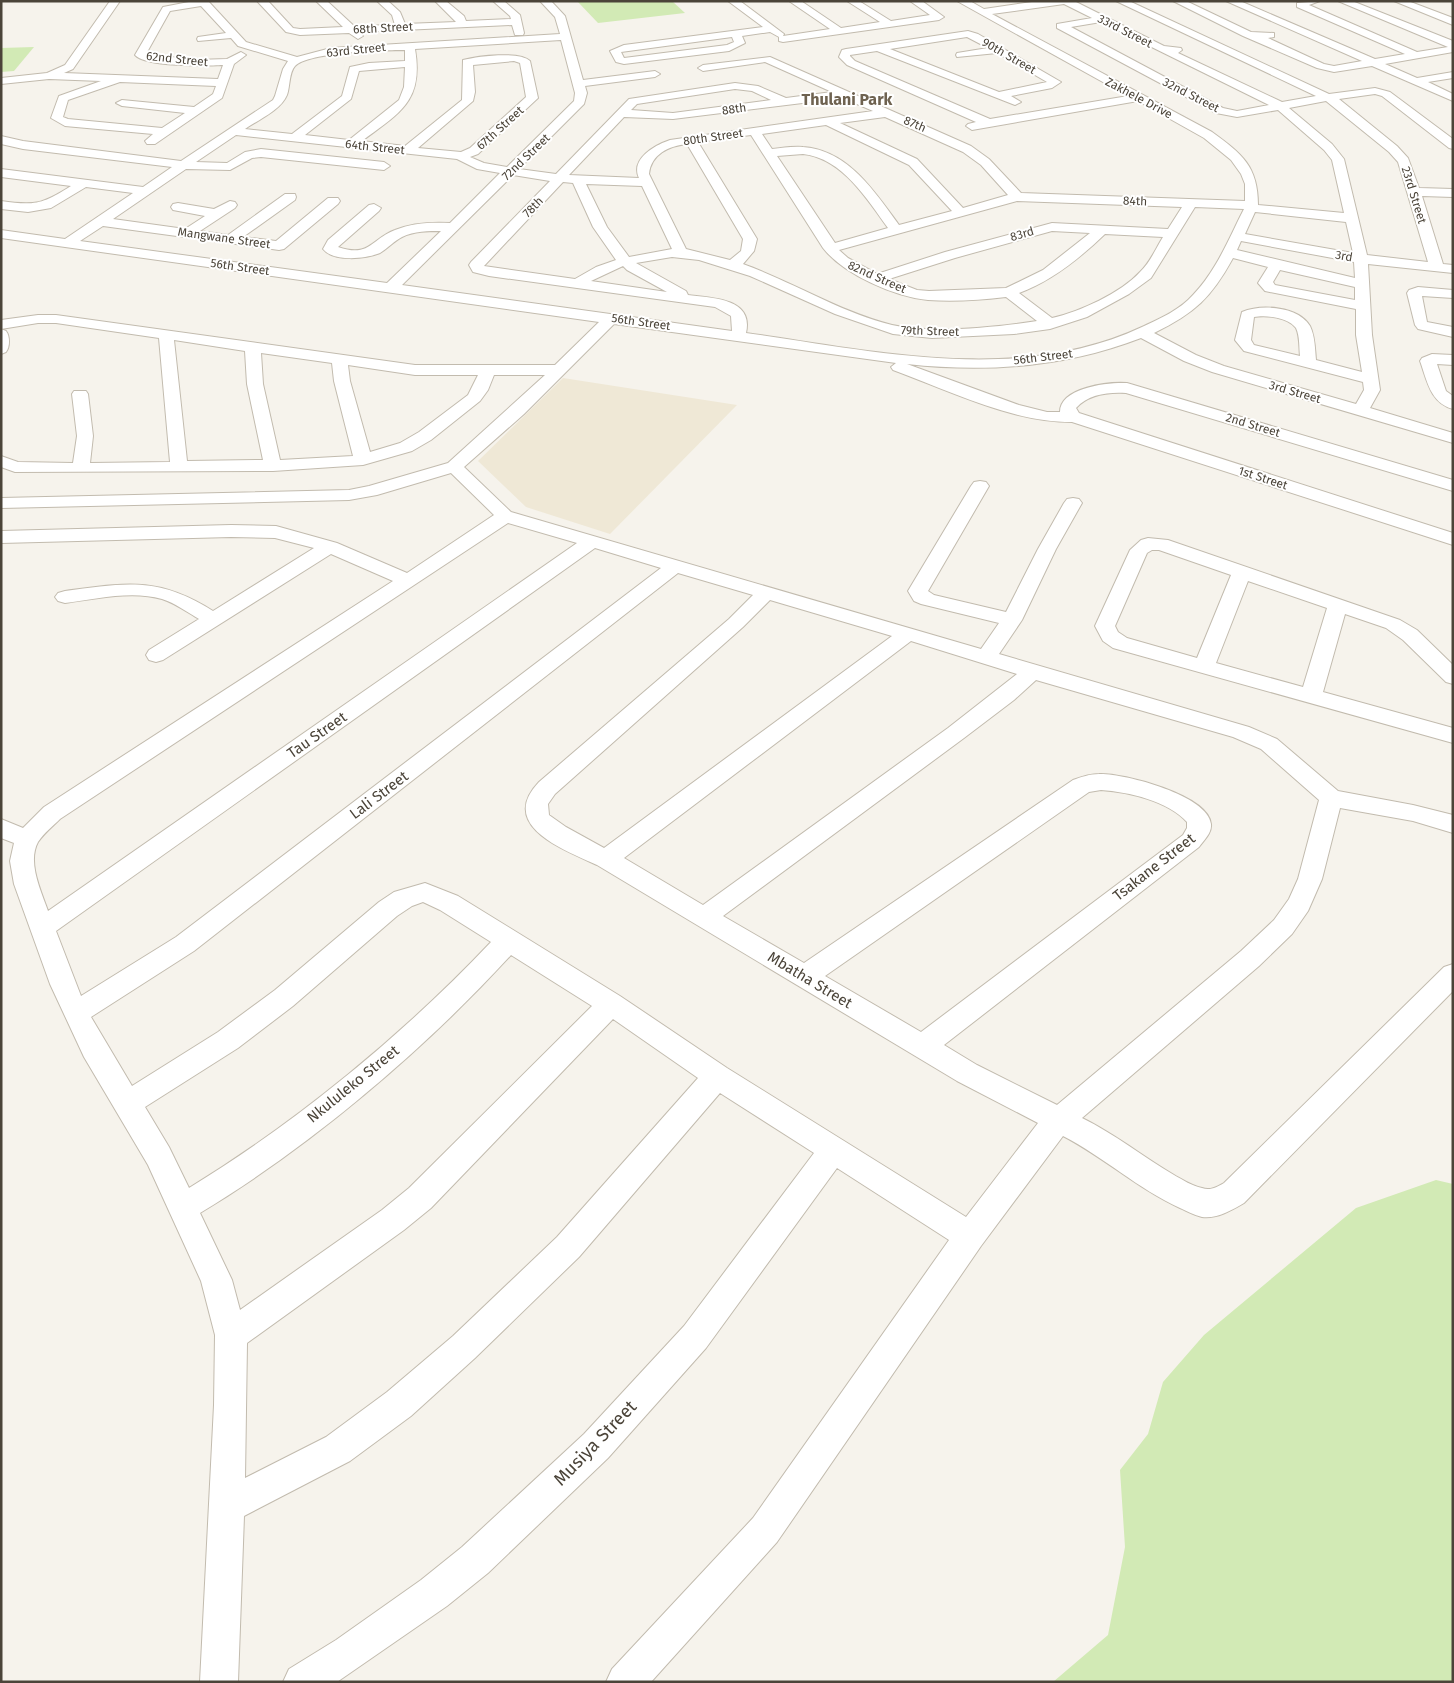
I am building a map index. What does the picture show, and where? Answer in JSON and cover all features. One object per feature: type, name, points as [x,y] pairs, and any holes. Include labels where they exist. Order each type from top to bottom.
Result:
[{"type":"street","points":[[49,76],[69,67],[115,1]]},
{"type":"street","name":"68th Street","points":[[262,1],[294,32],[517,22]]},
{"type":"street","points":[[321,1],[370,47]]},
{"type":"street","points":[[382,1],[397,14],[402,24],[401,28]]},
{"type":"street","points":[[440,1],[460,18],[462,24]]},
{"type":"street","points":[[498,1],[514,14],[520,39]]},
{"type":"street","name":"72nd Street","points":[[391,288],[578,106],[581,93],[577,84],[567,37],[559,14],[545,1]]},
{"type":"street","points":[[733,1],[773,29]]},
{"type":"street","points":[[794,1],[841,32]]},
{"type":"street","points":[[852,1],[891,25]]},
{"type":"street","points":[[693,69],[841,32],[939,17],[915,1]]},
{"type":"street","name":"Zakhele Drive","points":[[962,1],[1208,135],[1241,162],[1251,179],[1251,206]]},
{"type":"street","points":[[982,12],[1062,1]]},
{"type":"street","name":"33rd Street","points":[[1066,1],[1162,49],[1190,48],[1206,45],[1206,42],[1121,1]]},
{"type":"street","points":[[1178,1],[1246,34],[1255,36],[1328,68],[1338,69],[1453,49]]},
{"type":"street","points":[[1231,1],[1453,98]]},
{"type":"street","points":[[1315,1],[1300,5],[1416,55]]},
{"type":"street","points":[[1343,1],[1453,45]]},
{"type":"street","points":[[1399,1],[1453,22]]},
{"type":"street","name":"62nd Street","points":[[259,49],[228,62],[196,63],[146,58],[140,55],[164,12],[169,8],[204,4],[242,44],[297,60]]},
{"type":"street","points":[[206,22],[220,20]]},
{"type":"street","name":"32nd Street","points":[[1102,20],[1061,26],[1220,111],[1237,114],[1327,97],[1375,91],[1393,99],[1453,145]]},
{"type":"street","points":[[626,78],[617,64],[620,60],[728,48],[740,43],[739,38],[734,34],[773,29]]},
{"type":"street","points":[[773,29],[774,49]]},
{"type":"street","points":[[1255,36],[1299,30]]},
{"type":"street","name":"90th Street","points":[[832,50],[846,52],[964,34],[974,36],[1055,84],[1000,95]]},
{"type":"street","points":[[202,39],[234,35]]},
{"type":"street","name":"63rd Street","points":[[297,60],[337,50],[370,47],[567,37]]},
{"type":"street","points":[[1206,42],[1327,97]]},
{"type":"street","points":[[351,144],[403,103],[408,92],[410,45]]},
{"type":"street","points":[[774,49],[808,46]]},
{"type":"street","points":[[876,46],[1000,95],[1042,114]]},
{"type":"street","name":"87th","points":[[774,49],[847,94],[934,132],[976,154],[1017,198]]},
{"type":"street","points":[[1162,49],[1280,106],[1328,147],[1338,159],[1343,176],[1350,218],[1361,259],[1364,335],[1372,390],[1360,411]]},
{"type":"street","points":[[961,55],[998,50]]},
{"type":"street","points":[[846,52],[844,57],[851,63],[988,123]]},
{"type":"street","name":"67th Street","points":[[408,150],[467,101],[469,92],[467,62],[524,59],[532,98],[474,151],[462,156]]},
{"type":"street","points":[[68,243],[279,99],[288,69],[297,60]]},
{"type":"street","name":"62nd Street","points":[[126,157],[218,96],[228,62]]},
{"type":"street","points":[[294,138],[332,110],[346,96],[354,69],[369,66],[410,64]]},
{"type":"street","points":[[1010,70],[1028,67]]},
{"type":"street","points":[[577,84],[666,72]]},
{"type":"street","points":[[1416,81],[1453,75]]},
{"type":"street","points":[[1,96],[7,81],[49,76],[223,84]]},
{"type":"street","points":[[122,78],[63,98],[56,118],[65,122],[164,132]]},
{"type":"street","name":"78th","points":[[738,336],[742,323],[741,317],[735,311],[718,303],[489,272],[478,270],[476,266],[621,114],[637,100],[692,88],[743,86],[760,90],[785,102]]},
{"type":"street","name":"88th","points":[[621,114],[673,116],[847,94]]},
{"type":"street","name":"23rd Street","points":[[1327,97],[1339,104],[1400,155],[1408,172],[1437,268]]},
{"type":"street","points":[[934,132],[1137,98]]},
{"type":"street","points":[[122,103],[197,111]]},
{"type":"street","name":"80th Street","points":[[645,182],[642,166],[652,154],[665,144],[886,112]]},
{"type":"street","points":[[827,122],[913,162],[960,212]]},
{"type":"street","name":"64th Street","points":[[234,131],[462,156],[463,159],[469,162],[561,178],[645,182]]},
{"type":"street","name":"82nd Street","points":[[754,131],[830,248],[848,264],[913,293],[925,296],[1009,292],[1066,261],[1081,250],[1102,229]]},
{"type":"street","points":[[1,140],[24,145],[182,165],[227,167],[249,155],[260,153],[384,166]]},
{"type":"street","points":[[691,140],[750,240],[747,251],[734,264]]},
{"type":"street","points":[[769,153],[802,150],[811,152],[844,168],[855,177],[896,230]]},
{"type":"street","points":[[1,172],[144,191]]},
{"type":"street","points":[[578,180],[611,246],[625,261],[691,300]]},
{"type":"street","points":[[645,182],[680,252]]},
{"type":"street","points":[[1,205],[30,209],[40,208],[52,203],[84,183]]},
{"type":"street","points":[[1414,192],[1453,193]]},
{"type":"street","points":[[231,239],[290,197]]},
{"type":"street","name":"84th","points":[[830,248],[1017,198],[1251,206],[1350,218]]},
{"type":"street","name":"Mangwane Street","points":[[99,221],[279,246],[333,201]]},
{"type":"street","name":"79th Street","points":[[578,284],[598,270],[625,261],[680,252],[734,264],[869,323],[893,330],[945,333],[1012,330],[1050,324],[1094,309],[1138,282],[1146,275],[1191,204]]},
{"type":"street","points":[[188,233],[230,205]]},
{"type":"street","points":[[1236,236],[1251,206]]},
{"type":"street","points":[[178,208],[218,214]]},
{"type":"street","points":[[374,208],[333,243],[330,249],[348,254],[366,253],[376,249],[399,233],[427,227],[452,227]]},
{"type":"street","name":"83rd","points":[[878,278],[950,255],[1059,226],[1173,233]]},
{"type":"street","name":"56th Street","points":[[1,234],[874,355],[974,364],[1015,361],[1080,352],[1143,333],[1179,314],[1198,298],[1208,287],[1236,236]]},
{"type":"street","name":"3rd","points":[[1236,236],[1361,259],[1453,270]]},
{"type":"street","points":[[1228,252],[1361,284]]},
{"type":"street","points":[[1276,265],[1265,283],[1270,288],[1362,306]]},
{"type":"street","points":[[1453,294],[1418,291],[1414,293],[1420,322],[1423,326],[1453,332]]},
{"type":"street","points":[[1009,292],[1050,324]]},
{"type":"street","points":[[1308,364],[1306,339],[1302,326],[1296,320],[1266,312],[1254,312],[1246,315],[1243,340],[1246,346],[1258,351],[1308,364],[1371,379]]},
{"type":"street","points":[[1,502],[349,495],[371,491],[454,467],[560,370],[612,318]]},
{"type":"street","points":[[1,325],[38,319],[56,319],[416,370],[560,370]]},
{"type":"street","name":"3rd Street","points":[[1143,333],[1190,358],[1218,369],[1453,438]]},
{"type":"street","points":[[1,334],[1,349]]},
{"type":"street","points":[[166,335],[179,466]]},
{"type":"street","points":[[253,347],[255,384],[273,466]]},
{"type":"street","name":"1st Street","points":[[874,355],[894,365],[999,405],[1047,417],[1073,418],[1453,539]]},
{"type":"street","points":[[338,359],[363,460]]},
{"type":"street","points":[[1453,360],[1432,359],[1428,362],[1439,393],[1453,404]]},
{"type":"street","points":[[1,461],[15,467],[81,468],[273,466],[327,464],[363,460],[400,450],[425,436],[474,398],[484,384],[486,374],[484,371]]},
{"type":"street","name":"2nd Street","points":[[1073,418],[1068,413],[1068,407],[1080,396],[1113,388],[1127,388],[1453,486]]},
{"type":"street","points":[[80,394],[85,436],[81,468]]},
{"type":"street","points":[[454,467],[505,516],[1032,672],[1196,718],[1256,738],[1280,752],[1331,798],[1413,813],[1453,824]]},
{"type":"street","points":[[980,486],[918,591],[921,597],[928,600],[1012,620]]},
{"type":"street","points":[[986,657],[1012,620],[1073,503]]},
{"type":"street","points":[[219,1682],[231,1405],[231,1335],[216,1280],[183,1206],[159,1156],[94,1049],[63,984],[26,884],[22,867],[22,855],[27,839],[52,813],[505,516]]},
{"type":"street","points":[[1,537],[253,531],[288,534],[330,547],[407,580]]},
{"type":"street","name":"Tau Street","points":[[42,928],[590,542]]},
{"type":"street","points":[[1453,676],[1400,627],[1161,544],[1144,545],[1139,550],[1105,626],[1110,636],[1120,643],[1453,736]]},
{"type":"street","points":[[156,655],[330,547]]},
{"type":"street","name":"Lali Street","points":[[76,1013],[186,944],[675,566]]},
{"type":"street","points":[[1204,666],[1242,572]]},
{"type":"street","points":[[66,597],[120,591],[158,592],[174,596],[213,619]]},
{"type":"street","points":[[563,837],[537,816],[536,805],[540,796],[736,623],[766,593]]},
{"type":"street","points":[[1311,697],[1338,604]]},
{"type":"street","points":[[606,859],[906,635]]},
{"type":"street","points":[[702,918],[956,733],[1006,695],[1032,672]]},
{"type":"street","name":"Tsakane Street","points":[[804,977],[1081,786],[1098,782],[1122,785],[1178,802],[1194,814],[1198,819],[1199,830],[1191,841],[922,1047]]},
{"type":"street","points":[[625,1682],[765,1530],[970,1236],[1001,1197],[1027,1156],[1059,1120],[1206,996],[1281,929],[1299,905],[1306,889],[1316,859],[1331,798]]},
{"type":"street","points":[[1,828],[27,839]]},
{"type":"street","name":"Mbatha Street","points":[[563,837],[606,859],[702,918],[777,960],[922,1047],[1012,1098],[1059,1120],[1107,1146],[1142,1172],[1177,1192],[1202,1203],[1217,1202],[1234,1193],[1453,974]]},
{"type":"street","points":[[128,1103],[228,1040],[284,998],[388,909],[410,896],[429,893],[610,1004],[717,1076],[970,1236]]},
{"type":"street","name":"Nkululeko Street","points":[[183,1206],[243,1169],[342,1094],[391,1054],[460,992],[508,942]]},
{"type":"street","points":[[231,1335],[393,1220],[420,1198],[610,1004]]},
{"type":"street","points":[[226,1506],[338,1449],[399,1404],[520,1295],[568,1247],[717,1076]]},
{"type":"street","name":"Musiya Street","points":[[302,1682],[385,1628],[475,1560],[596,1446],[695,1337],[834,1149]]},
{"type":"shaded area","points":[[563,378],[737,405],[610,534],[526,507],[478,461]]},
{"type":"green space","points":[[672,1],[685,13],[598,23],[578,2]]},
{"type":"green space","points":[[34,47],[14,71],[1,72],[1,48]]},
{"type":"green space","points":[[1436,1180],[1453,1184],[1453,1682],[1053,1682],[1108,1635],[1125,1547],[1120,1470],[1148,1434],[1163,1382],[1204,1335],[1356,1208]]},
{"type":"district","name":"Thulani Park","points":[[847,99]]}]
